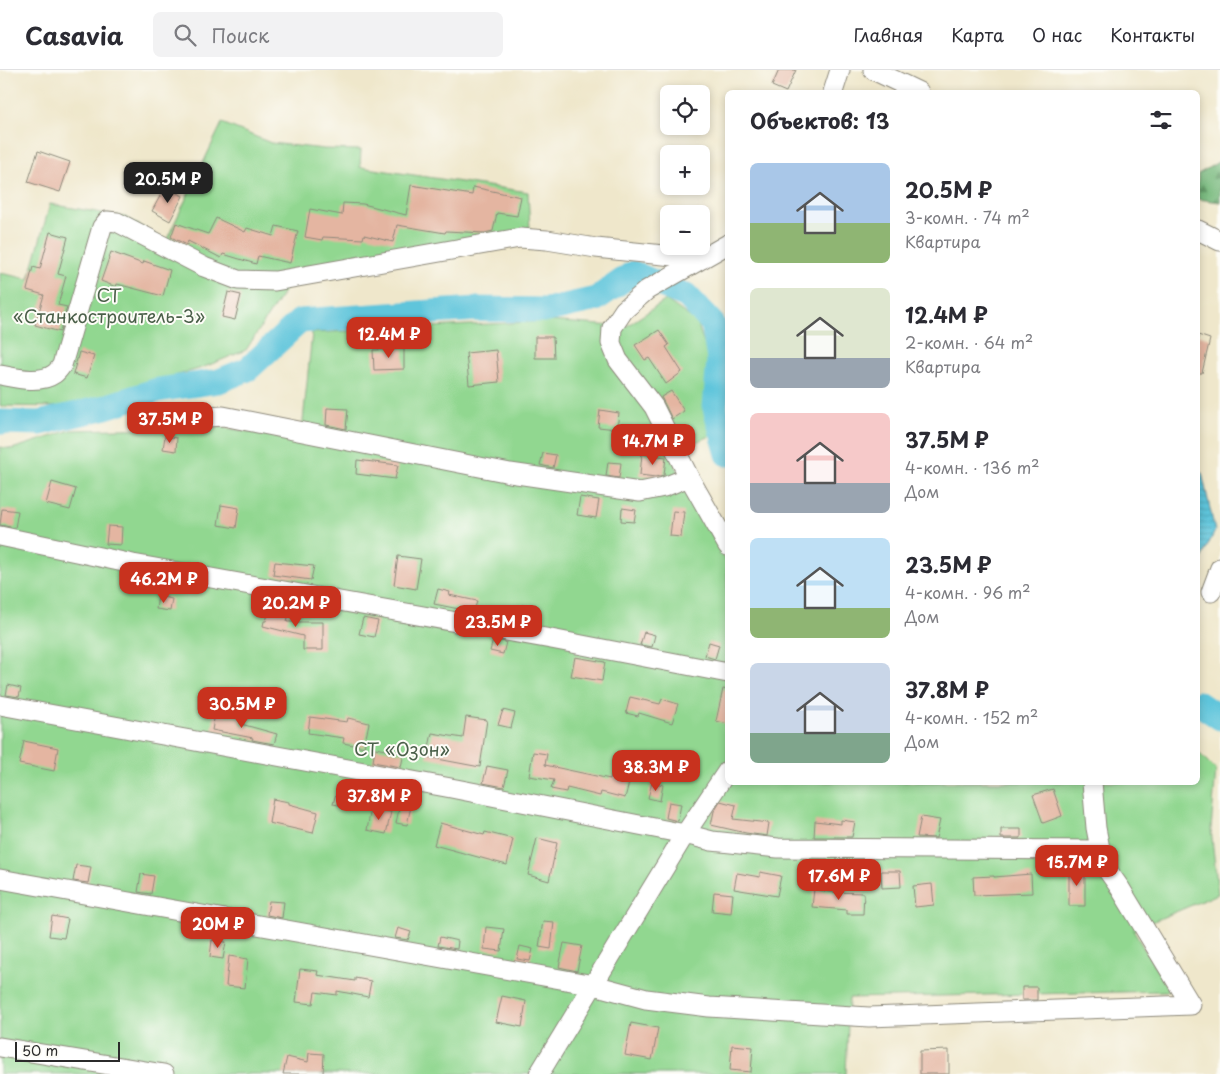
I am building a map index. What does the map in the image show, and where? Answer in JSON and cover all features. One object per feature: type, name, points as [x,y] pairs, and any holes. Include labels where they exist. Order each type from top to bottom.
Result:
[{"type":"street","points":[[834,90],[840,70]]},
{"type":"street","points":[[873,70],[915,90]]},
{"type":"street","points":[[0,374],[26,379],[45,378],[55,374],[62,365],[102,227],[107,221],[117,222],[204,268],[238,280],[275,281],[520,238],[702,259]]},
{"type":"street","points":[[1200,231],[1220,241]]},
{"type":"street","points":[[725,246],[647,290],[624,310],[612,328],[611,344],[618,360],[654,407],[689,477],[725,541]]},
{"type":"street","points":[[160,420],[223,416],[510,473],[640,492],[664,487],[689,477]]},
{"type":"street","points":[[0,536],[134,564],[725,672]]},
{"type":"street","points":[[1211,592],[1220,568]]},
{"type":"street","points":[[0,704],[441,786],[712,840],[778,848],[1100,850]]},
{"type":"street","points":[[539,1074],[685,834],[725,774]]},
{"type":"street","points":[[0,879],[594,985],[646,999],[709,1007],[869,1017],[1191,1005],[1120,888],[1103,864],[1092,785]]},
{"type":"street","points":[[0,1047],[90,1068],[164,1074]]},
{"type":"green space","name":"СТ «Станкостроитель-3»","points":[[222,123],[271,143],[324,149],[361,150],[360,167],[528,192],[530,230],[298,270],[246,350],[202,368],[67,407],[0,406],[0,273],[29,279],[50,204],[125,217],[166,241]]},
{"type":"green space","points":[[1220,161],[1220,202],[1200,199],[1200,173]]},
{"type":"green space","name":"СТ «Озон»","points":[[666,300],[697,322],[709,358],[713,435],[669,453],[725,559],[725,785],[1200,785],[1200,754],[1216,770],[1211,829],[1218,894],[1133,930],[1169,991],[849,998],[846,1074],[0,1074],[0,447],[12,449],[71,430],[221,427],[301,441],[312,333],[550,321],[625,327]]},
{"type":"water","points":[[1200,472],[1202,473],[1215,531],[1200,561]]},
{"type":"building","points":[[779,70],[796,70],[787,90],[772,86]]},
{"type":"building","points":[[38,151],[70,162],[60,192],[28,182]]},
{"type":"building","points":[[411,185],[472,195],[473,187],[521,197],[517,216],[497,213],[493,231],[484,233],[446,231],[445,233],[397,225],[393,242],[364,235],[363,239],[323,237],[322,240],[305,237],[310,209],[342,215],[343,203],[363,204],[406,215]]},
{"type":"building","points":[[165,187],[183,196],[170,221],[152,211]]},
{"type":"building","points":[[216,218],[245,232],[247,228],[273,236],[276,226],[298,231],[290,263],[258,256],[256,264],[223,254],[221,258],[188,241],[187,245],[171,237],[176,223],[208,234]]},
{"type":"building","points":[[50,232],[68,237],[58,274],[66,276],[58,305],[67,307],[60,332],[35,325],[44,295],[27,290],[33,267],[40,269]]},
{"type":"building","points":[[111,252],[143,264],[144,261],[170,270],[163,296],[117,284],[116,287],[101,281]]},
{"type":"building","points":[[228,292],[241,295],[235,320],[222,317]]},
{"type":"building","points":[[659,330],[669,345],[666,347],[682,372],[666,384],[649,358],[645,360],[635,345]]},
{"type":"building","points":[[1200,336],[1210,339],[1202,373],[1200,373]]},
{"type":"building","points":[[535,337],[553,337],[554,358],[535,358]]},
{"type":"building","points":[[404,349],[404,369],[374,370],[373,350]]},
{"type":"building","points":[[496,350],[499,382],[469,385],[466,353]]},
{"type":"building","points":[[79,352],[94,356],[87,378],[73,374]]},
{"type":"building","points":[[671,391],[684,411],[672,419],[661,397]]},
{"type":"building","points":[[327,408],[348,409],[346,429],[326,425]]},
{"type":"building","points":[[600,410],[619,413],[617,429],[598,427]]},
{"type":"building","points":[[165,436],[177,438],[176,451],[163,449]]},
{"type":"building","points":[[543,453],[556,455],[553,468],[540,465]]},
{"type":"building","points":[[642,454],[666,457],[664,475],[655,477],[640,475]]},
{"type":"building","points":[[357,460],[398,465],[395,479],[356,474]]},
{"type":"building","points":[[608,462],[621,463],[619,478],[606,476]]},
{"type":"building","points":[[52,482],[76,489],[70,510],[46,504]]},
{"type":"building","points":[[580,497],[599,500],[596,518],[577,515]]},
{"type":"building","points":[[221,505],[239,508],[236,528],[218,525]]},
{"type":"building","points":[[622,508],[636,510],[634,522],[621,521]]},
{"type":"building","points":[[2,509],[18,511],[15,528],[0,525]]},
{"type":"building","points":[[673,511],[684,512],[681,537],[670,536]]},
{"type":"building","points":[[108,526],[122,527],[121,545],[106,544]]},
{"type":"building","points":[[398,556],[421,559],[416,589],[394,585]]},
{"type":"building","points":[[275,562],[314,566],[311,580],[273,575]]},
{"type":"building","points":[[438,589],[450,592],[449,595],[477,601],[474,612],[434,604]]},
{"type":"building","points":[[158,596],[172,599],[170,611],[156,609]]},
{"type":"building","points":[[271,604],[290,609],[287,622],[323,622],[323,650],[303,650],[303,636],[263,626]]},
{"type":"building","points":[[522,605],[538,609],[534,624],[518,620]]},
{"type":"building","points":[[363,618],[378,621],[374,637],[359,634]]},
{"type":"building","points":[[644,632],[655,635],[652,647],[640,645]]},
{"type":"building","points":[[493,640],[506,642],[503,654],[490,651]]},
{"type":"building","points":[[709,642],[719,645],[715,659],[705,656]]},
{"type":"building","points":[[575,657],[605,662],[602,681],[571,676]]},
{"type":"building","points":[[8,685],[21,688],[19,697],[6,695]]},
{"type":"building","points":[[723,689],[725,689],[725,723],[716,721]]},
{"type":"building","points":[[630,697],[660,704],[662,699],[678,704],[672,723],[639,713],[638,716],[626,713]]},
{"type":"building","points":[[503,710],[515,713],[511,728],[498,725]]},
{"type":"building","points":[[215,714],[242,718],[241,724],[277,734],[274,744],[212,730]]},
{"type":"building","points":[[310,717],[347,722],[348,718],[369,723],[364,747],[343,743],[344,738],[308,733]]},
{"type":"building","points":[[466,717],[487,720],[480,767],[427,757],[432,733],[463,738]]},
{"type":"building","points":[[24,741],[58,748],[54,771],[19,764]]},
{"type":"building","points":[[375,748],[404,753],[401,767],[373,762]]},
{"type":"building","points":[[533,752],[547,754],[545,765],[610,779],[611,775],[630,779],[625,798],[601,792],[600,796],[567,788],[566,792],[551,789],[554,780],[529,776]]},
{"type":"building","points":[[487,766],[508,770],[504,787],[483,783]]},
{"type":"building","points":[[652,782],[663,785],[660,801],[648,798]]},
{"type":"building","points":[[1053,789],[1062,816],[1043,823],[1033,795]]},
{"type":"building","points":[[337,790],[361,795],[360,809],[333,804]]},
{"type":"building","points":[[273,799],[289,802],[289,804],[318,812],[313,833],[269,823]]},
{"type":"building","points":[[720,801],[736,805],[733,819],[769,823],[767,836],[711,825],[714,811]]},
{"type":"building","points":[[669,802],[681,804],[678,821],[666,818]]},
{"type":"building","points":[[400,804],[411,806],[407,825],[396,823]]},
{"type":"building","points":[[371,808],[391,812],[386,834],[367,830]]},
{"type":"building","points":[[921,817],[940,820],[936,838],[917,837]]},
{"type":"building","points":[[841,820],[855,822],[852,837],[814,837],[815,821],[841,824]]},
{"type":"building","points":[[440,823],[484,835],[485,832],[513,839],[507,865],[434,845]]},
{"type":"building","points":[[1001,829],[1021,829],[1021,838],[1001,838]]},
{"type":"building","points":[[537,838],[557,843],[549,881],[528,875]]},
{"type":"building","points":[[76,865],[91,867],[88,883],[73,881]]},
{"type":"building","points":[[1069,868],[1085,868],[1085,906],[1069,906]]},
{"type":"building","points":[[881,871],[900,871],[901,887],[882,888]]},
{"type":"building","points":[[760,872],[781,876],[777,896],[734,889],[737,873],[760,877]]},
{"type":"building","points":[[141,874],[154,876],[151,894],[138,892]]},
{"type":"building","points":[[1031,874],[1032,893],[974,895],[973,877]]},
{"type":"building","points":[[932,884],[934,905],[915,907],[913,886]]},
{"type":"building","points":[[814,889],[829,892],[864,893],[863,914],[847,914],[847,910],[812,907]]},
{"type":"building","points":[[714,892],[733,894],[731,913],[712,911]]},
{"type":"building","points":[[269,901],[284,902],[282,918],[267,915]]},
{"type":"building","points":[[52,916],[68,919],[64,938],[49,936]]},
{"type":"building","points":[[543,921],[554,922],[551,949],[539,947]]},
{"type":"building","points":[[486,927],[504,929],[501,951],[484,949]]},
{"type":"building","points":[[398,928],[411,932],[408,940],[395,938]]},
{"type":"building","points":[[440,937],[458,941],[457,949],[438,946]]},
{"type":"building","points":[[212,940],[226,942],[223,959],[210,957]]},
{"type":"building","points":[[564,943],[582,946],[577,971],[559,967]]},
{"type":"building","points":[[520,946],[533,949],[530,961],[517,959]]},
{"type":"building","points":[[229,956],[248,959],[245,988],[226,986]]},
{"type":"building","points":[[300,969],[318,971],[317,975],[355,981],[355,978],[371,981],[368,997],[337,991],[337,995],[315,992],[313,1004],[296,1002]]},
{"type":"building","points":[[1022,987],[1037,987],[1037,1000],[1022,1000]]},
{"type":"building","points":[[502,996],[526,1001],[522,1027],[496,1022]]},
{"type":"building","points":[[631,1023],[658,1028],[652,1060],[625,1055]]},
{"type":"building","points":[[732,1045],[753,1047],[751,1072],[730,1070]]},
{"type":"building","points":[[949,1050],[949,1074],[920,1074],[920,1051]]},
{"type":"building","points":[[309,1053],[324,1054],[323,1074],[283,1074],[287,1057],[308,1062]]},
{"type":"waterway","points":[[0,422],[40,423],[102,408],[158,390],[219,381],[248,369],[300,321],[477,309],[547,310],[596,299],[633,273],[687,296],[713,324],[719,359],[715,408],[725,443]]},
{"type":"waterway","points":[[1200,704],[1220,718]]}]
